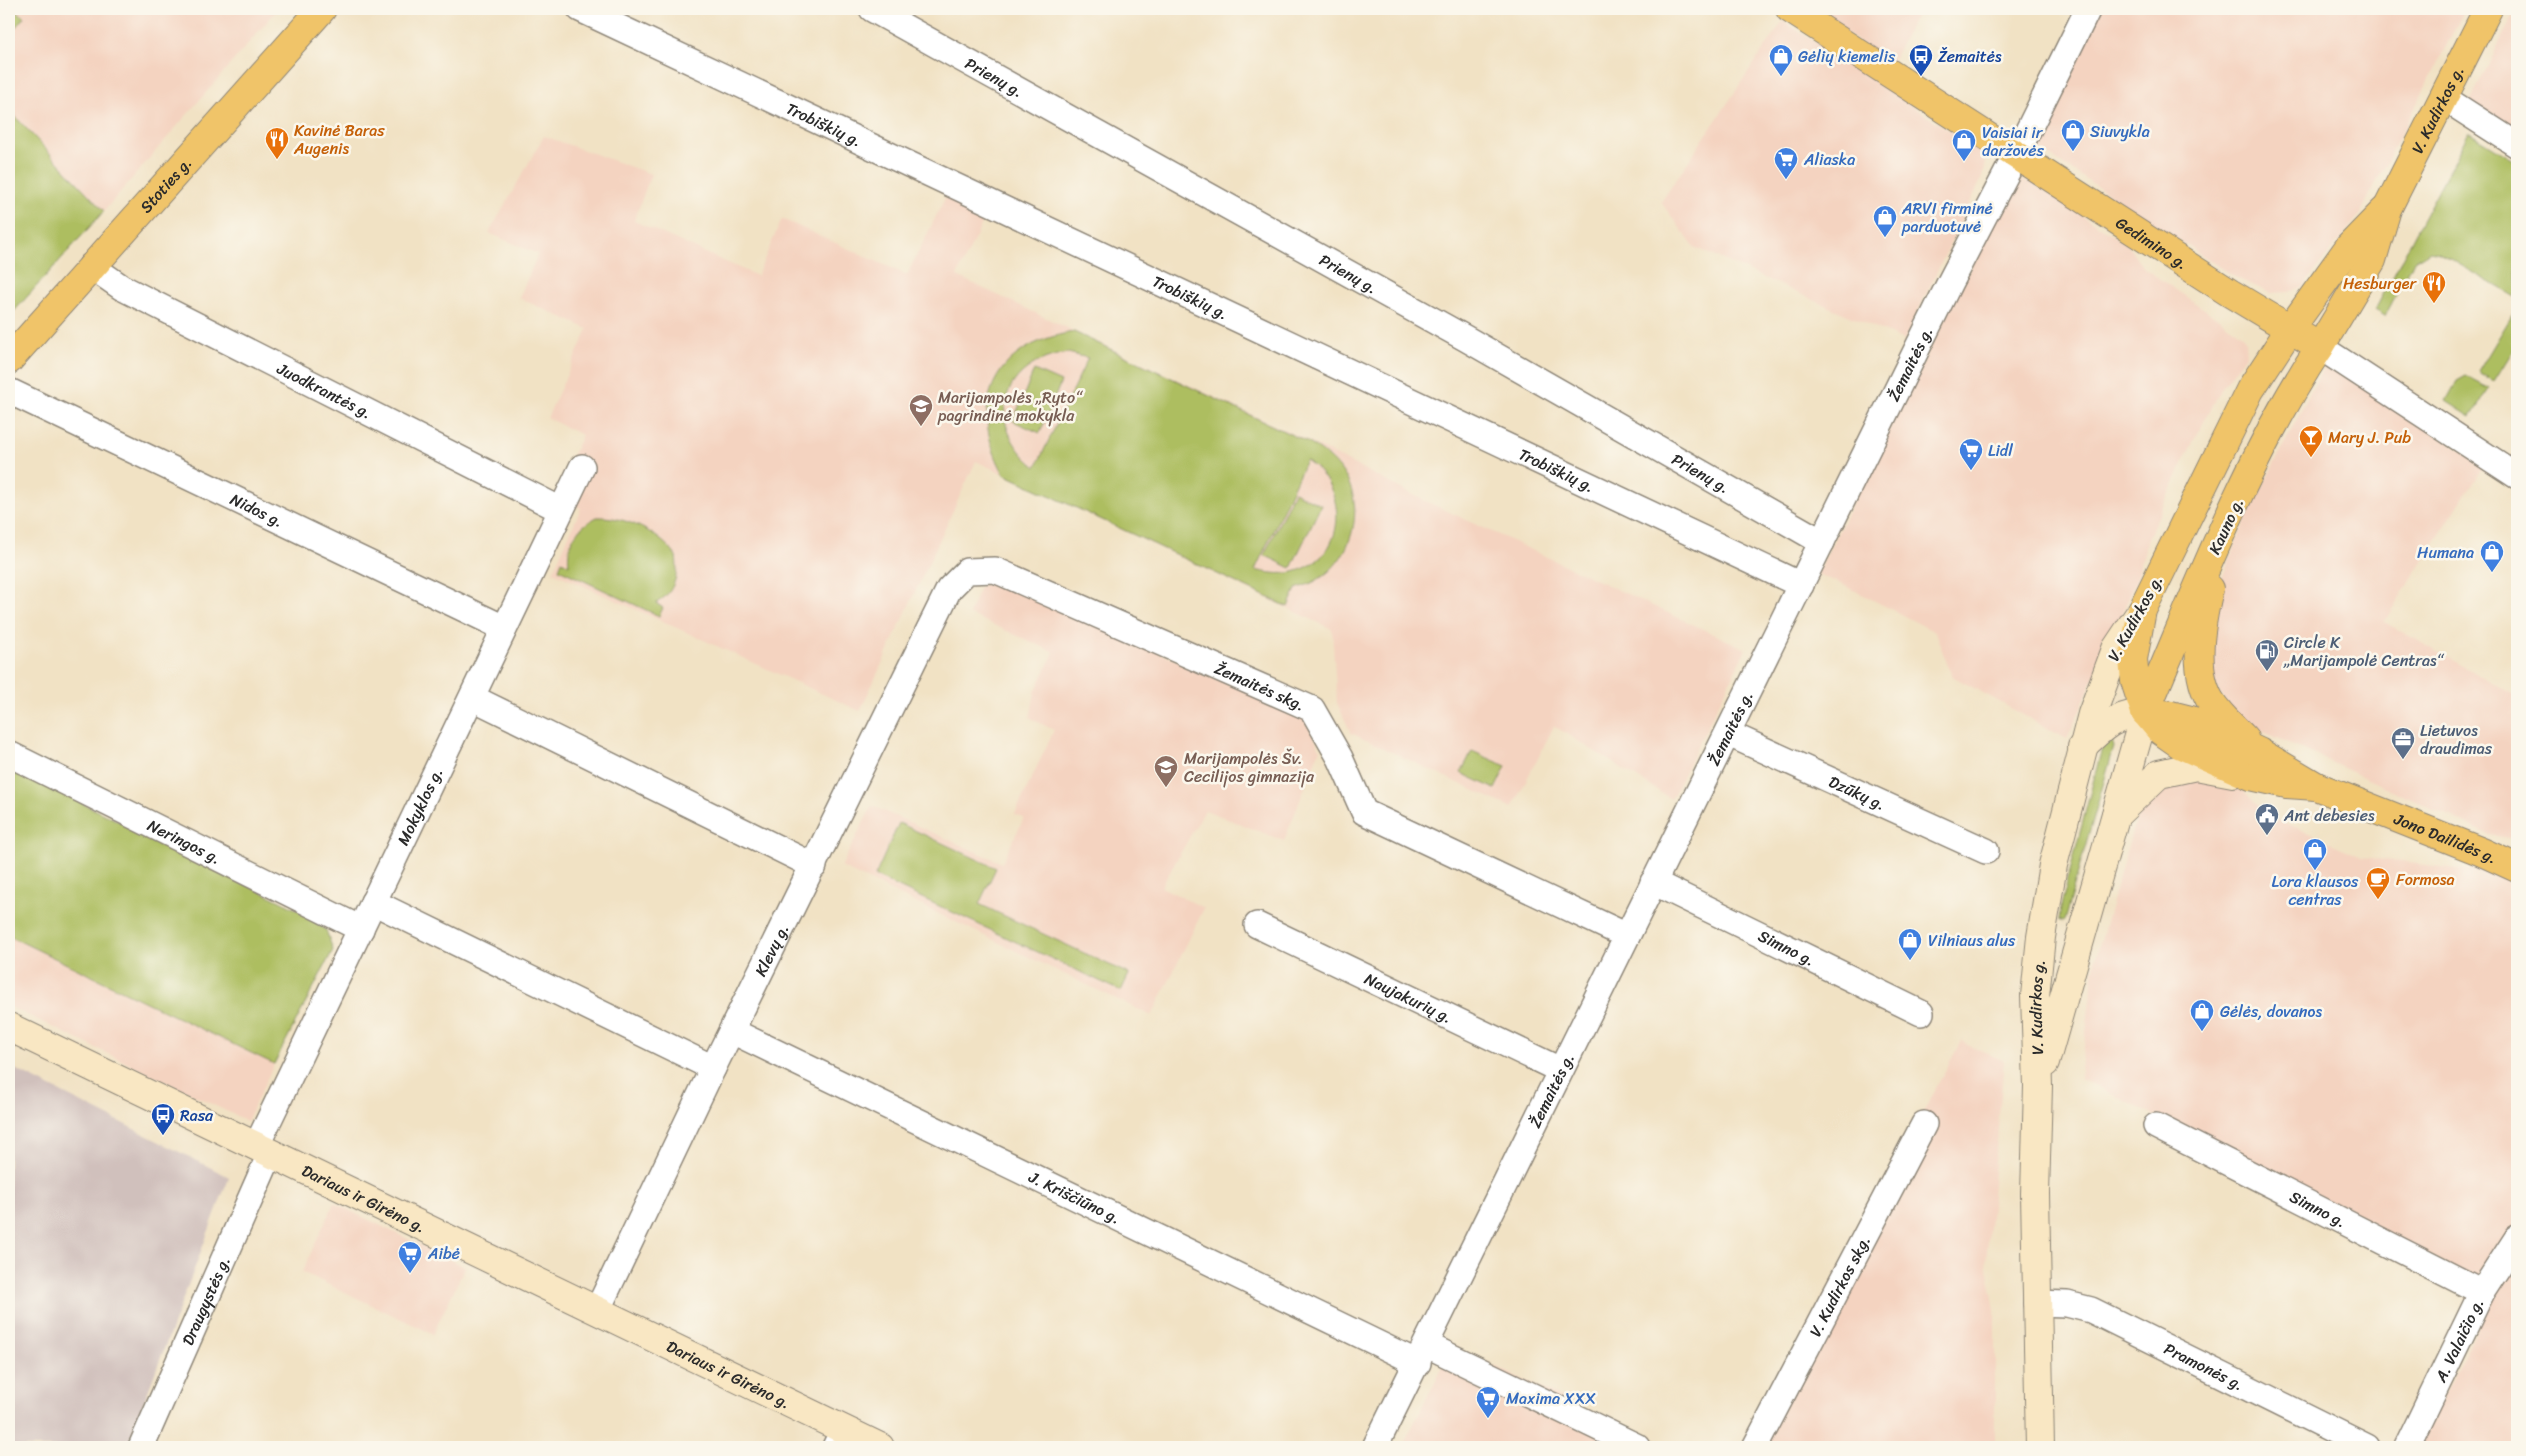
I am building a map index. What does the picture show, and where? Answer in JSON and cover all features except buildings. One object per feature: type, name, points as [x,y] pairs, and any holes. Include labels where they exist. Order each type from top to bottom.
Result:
[{"type":"main road","name":"Stoties g.","points":[[9,360],[322,9]]},
{"type":"main road","name":"Gedimino g.","points":[[1790,9],[2016,155],[2320,347]]},
{"type":"main road","name":"V. Kudirkos g.","points":[[2320,347],[2372,260],[2387,208],[2488,9]]},
{"type":"main road","name":"V. Kudirkos g.","points":[[2040,1447],[2036,1303],[2035,1194],[2038,1086],[2035,996],[2041,937],[2053,865],[2082,747],[2102,684],[2116,649],[2142,610],[2250,390],[2290,329],[2349,247],[2387,208]]},
{"type":"main road","name":"Kauno g.","points":[[2144,712],[2221,534],[2294,386],[2320,347]]},
{"type":"main road","points":[[2221,534],[2204,612],[2200,650],[2202,677],[2210,700],[2255,764]]},
{"type":"main road","points":[[2142,610],[2133,659],[2135,681],[2144,712]]},
{"type":"main road","name":"V. Kudirkos g.","points":[[2038,1086],[2144,712]]},
{"type":"main road","points":[[2082,747],[2106,724],[2121,716],[2144,712],[2171,714],[2191,720],[2255,764]]},
{"type":"main road","points":[[2114,818],[2159,774],[2196,766],[2255,764]]},
{"type":"main road","name":"Jono Dailidės g.","points":[[2255,764],[2316,786],[2482,852],[2517,868]]},
{"type":"main road","name":"Dariaus ir Girėno g.","points":[[9,1027],[598,1312],[839,1439],[880,1447]]},
{"type":"street","name":"Trobiškių g.","points":[[580,9],[1801,585]]},
{"type":"street","name":"Prienų g.","points":[[872,9],[1473,343],[1822,542]]},
{"type":"street","name":"Žemaitės g.","points":[[1375,1447],[1653,882],[1729,734],[1981,218],[2016,155],[2088,9]]},
{"type":"street","points":[[2444,98],[2517,145]]},
{"type":"street","name":"Juodkrantės g.","points":[[91,266],[121,288],[561,510]]},
{"type":"street","name":"Gedimino g.","points":[[2320,347],[2517,476]]},
{"type":"street","name":"Nidos g.","points":[[9,391],[504,628]]},
{"type":"street","name":"Mokyklos g.","points":[[263,1150],[360,928],[473,698],[504,628],[582,467]]},
{"type":"street","name":"Žemaitės skg.","points":[[949,589],[966,571],[995,570],[1312,709],[1340,758],[1364,812],[1627,936]]},
{"type":"street","name":"Klevų g.","points":[[598,1312],[714,1068],[949,589]]},
{"type":"street","points":[[473,698],[814,866]]},
{"type":"street","name":"Dzūkų g.","points":[[1729,734],[1986,851]]},
{"type":"street","name":"Neringos g.","points":[[9,754],[360,928]]},
{"type":"street","name":"Simno g.","points":[[1653,882],[1921,1013]]},
{"type":"street","points":[[373,902],[714,1068]]},
{"type":"street","name":"Naujakurių g.","points":[[1257,925],[1560,1070]]},
{"type":"street","name":"J. Kriščiūno g.","points":[[732,1031],[1422,1354]]},
{"type":"street","name":"V. Kudirkos skg.","points":[[1755,1447],[1924,1124]]},
{"type":"street","name":"Simno g.","points":[[2156,1126],[2482,1292]]},
{"type":"street","name":"Draugystės g.","points":[[141,1447],[263,1150]]},
{"type":"street","name":"A. Valaičio g.","points":[[2407,1447],[2482,1292],[2517,1238]]},
{"type":"street","name":"Pramonės g.","points":[[2036,1303],[2067,1304],[2091,1310],[2368,1447]]},
{"type":"street","points":[[1422,1354],[1638,1447]]},
{"type":"shaded area","points":[[9,9],[278,9],[104,211],[9,110]]},
{"type":"shaded area","points":[[1810,9],[1919,9],[1891,63]]},
{"type":"shaded area","points":[[2098,9],[2465,9],[2360,214],[2303,286],[2289,292],[2270,293],[2237,278],[2038,148],[2036,135]]},
{"type":"shaded area","points":[[2517,9],[2517,141],[2467,108]]},
{"type":"shaded area","points":[[1783,21],[1977,149],[1984,157],[1985,168],[1981,180],[1904,340],[1694,247],[1661,202]]},
{"type":"shaded area","name":"Marijampolės „Ryto“ pagrindinė mokykla","points":[[544,136],[651,174],[634,221],[757,276],[782,219],[907,275],[949,190],[989,209],[957,276],[1312,443],[1421,499],[1746,649],[1671,799],[1554,726],[1512,808],[1351,733],[1337,703],[1332,629],[976,461],[860,711],[553,572],[581,508],[554,496],[582,435],[547,418],[588,329],[519,298],[538,254],[489,233]]},
{"type":"shaded area","points":[[2017,180],[2031,182],[2126,244],[2145,269],[2241,334],[2245,339],[2246,355],[2223,386],[2192,444],[2148,538],[2136,581],[2067,739],[1952,676],[1935,632],[1848,587],[1817,574],[2011,187]]},
{"type":"shaded area","points":[[2326,362],[2484,465],[2384,622],[2517,696],[2517,839],[2490,835],[2234,718],[2210,675],[2216,593],[2245,521]]},
{"type":"shaded area","name":"Marijampolės Šv. Cecilijos gimnazija","points":[[993,579],[1304,717],[1320,749],[1284,841],[1205,810],[1161,887],[1204,908],[1152,1016],[841,867],[872,806],[1002,863],[1024,818],[1015,814],[1054,730],[1030,718],[1035,692],[1054,652],[969,614],[980,587]]},
{"type":"shaded area","points":[[2209,778],[2245,791],[2266,814],[2362,857],[2489,873],[2517,886],[2517,1447],[2417,1447],[2497,1290],[2080,1078],[2095,961],[2133,828],[2144,800],[2162,781]]},
{"type":"shaded area","points":[[9,936],[274,1064],[247,1121],[9,1006]]},
{"type":"shaded area","points":[[1961,1041],[2004,1061],[1986,1262],[1995,1309],[1995,1447],[1745,1447]]},
{"type":"shaded area","points":[[9,1066],[229,1177],[127,1447],[9,1447]]},
{"type":"shaded area","points":[[334,1203],[465,1267],[433,1334],[302,1272]]},
{"type":"shaded area","points":[[1453,1346],[1662,1447],[1402,1447]]},
{"type":"green space","points":[[9,9],[14,9],[24,17],[9,35]]},
{"type":"green space","points":[[9,110],[104,211],[9,317]]},
{"type":"green space","points":[[2469,132],[2517,162],[2517,298],[2440,253],[2430,251],[2414,261],[2385,316],[2375,310]]},
{"type":"green space","points":[[2517,307],[2517,344],[2494,381],[2478,372]]},
{"type":"green space","points":[[1074,332],[1309,443],[1324,453],[1343,473],[1354,501],[1355,517],[1352,532],[1339,560],[1317,580],[1296,589],[1288,607],[1004,474],[993,448],[987,424],[988,401],[995,381],[1007,364],[1024,349],[1047,339]],"holes":[[[1068,353],[1088,358],[1036,467],[1019,450],[1009,432],[1005,414],[1007,397],[1014,382],[1027,369],[1045,359]],[[1306,460],[1320,473],[1330,488],[1336,505],[1337,522],[1333,538],[1324,553],[1311,565],[1293,572],[1283,573],[1255,570]]]},
{"type":"green space","points":[[1034,370],[1061,382],[1040,433],[1013,421]]},
{"type":"green space","points":[[2466,376],[2489,388],[2471,417],[2446,401],[2457,381]]},
{"type":"green space","points":[[1294,492],[1321,505],[1291,568],[1264,555]]},
{"type":"green space","points":[[597,517],[619,519],[652,533],[676,556],[677,570],[674,583],[667,594],[656,603],[663,608],[659,616],[559,569],[562,561],[569,565],[569,549],[579,530]]},
{"type":"green space","points":[[2107,739],[2112,741],[2114,747],[2064,921],[2059,919],[2062,902],[2103,744]]},
{"type":"green space","points":[[1472,751],[1506,766],[1495,789],[1461,773]]},
{"type":"green space","points":[[9,767],[304,913],[326,930],[333,950],[274,1064],[9,936]]},
{"type":"green space","points":[[899,823],[996,868],[979,904],[1129,974],[1121,991],[875,876]]},
{"type":"place","name":"Gėlių kiemelis","points":[[1781,77]]},
{"type":"place","name":"Žemaitės","points":[[1921,77]]},
{"type":"place","name":"Siuvykla","points":[[2073,152]]},
{"type":"place","name":"Kavinė Baras Augenis","points":[[277,160]]},
{"type":"place","name":"Vaisiai ir daržovės","points":[[1964,162]]},
{"type":"place","name":"Aliaska","points":[[1786,180]]},
{"type":"place","name":"ARVI firminė parduotuvė","points":[[1885,238]]},
{"type":"place","name":"Hesburger","points":[[2434,304]]},
{"type":"place","name":"Marijampolės „Ryto“ pagrindinė mokykla","points":[[921,427]]},
{"type":"place","name":"Mary J. Pub","points":[[2311,458]]},
{"type":"place","name":"Lidl","points":[[1971,471]]},
{"type":"place","name":"Humana","points":[[2492,573]]},
{"type":"place","name":"Circle K „Marijampolė Centras“","points":[[2267,672]]},
{"type":"place","name":"Lietuvos draudimas","points":[[2403,760]]},
{"type":"place","name":"Marijampolės Šv. Cecilijos gimnazija","points":[[1166,788]]},
{"type":"place","name":"Ant debesies","points":[[2267,836]]},
{"type":"place","name":"Lora klausos centras","points":[[2315,871]]},
{"type":"place","name":"Formosa","points":[[2378,900]]},
{"type":"place","name":"Vilniaus alus","points":[[1910,961]]},
{"type":"place","name":"Gėlės, dovanos","points":[[2202,1032]]},
{"type":"place","name":"Rasa","points":[[163,1136]]},
{"type":"place","name":"Aibė","points":[[410,1274]]},
{"type":"place","name":"Maxima XXX","points":[[1488,1419]]}]
